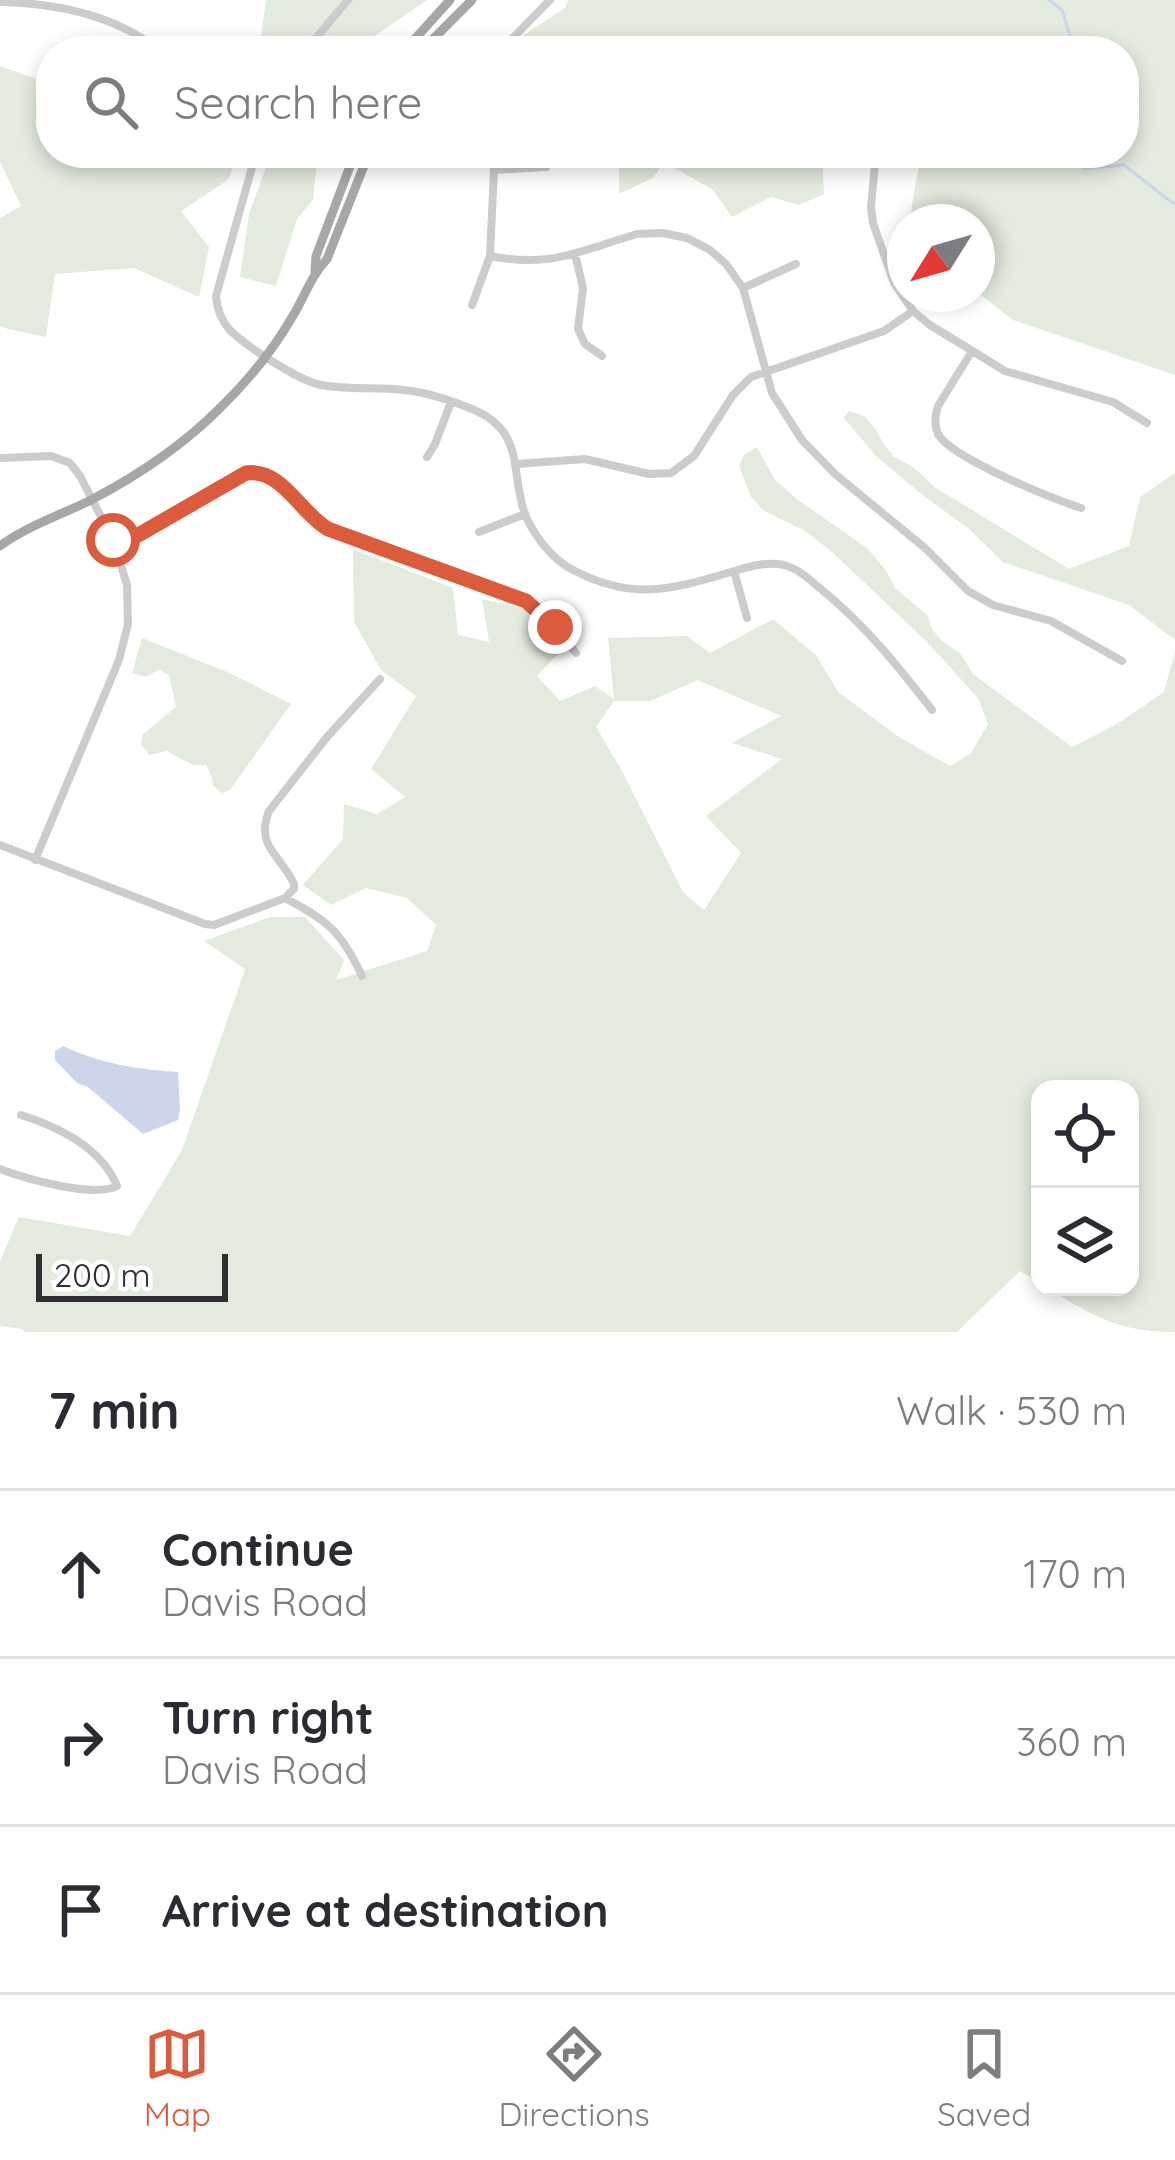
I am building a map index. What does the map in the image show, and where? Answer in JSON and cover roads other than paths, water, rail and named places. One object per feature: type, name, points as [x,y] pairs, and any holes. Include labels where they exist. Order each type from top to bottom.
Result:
[{"type":"main road","points":[[418,36],[451,0]]},
{"type":"main road","points":[[436,36],[472,0]]},
{"type":"main road","points":[[315,271],[316,256],[349,168]]},
{"type":"main road","points":[[3,542],[92,500],[146,467],[184,440],[237,391],[266,356],[315,271],[327,259],[363,168]]},
{"type":"street","points":[[318,36],[348,0]]},
{"type":"street","points":[[515,36],[550,0]]},
{"type":"street","points":[[0,2],[53,7],[100,19],[138,36]]},
{"type":"street","points":[[252,168],[216,296],[227,328],[292,376],[314,384],[404,390],[452,402],[493,421],[510,441],[525,514],[543,542],[565,565],[603,584],[656,591],[765,563],[780,564],[806,577],[872,635],[932,710]]},
{"type":"street","points":[[472,305],[490,256],[494,170],[520,168]]},
{"type":"street","points":[[876,168],[873,223],[887,263]]},
{"type":"street","points":[[490,256],[534,262],[637,234],[675,235],[710,250],[743,288],[764,371],[779,405],[818,458],[925,548],[968,591],[993,605],[1051,621],[1122,661]]},
{"type":"street","points":[[574,254],[583,288],[580,336],[602,356]]},
{"type":"street","points":[[743,288],[796,264]]},
{"type":"street","points":[[517,464],[569,458],[650,474],[671,473],[694,456],[751,377],[884,331],[912,312]]},
{"type":"street","points":[[915,312],[1016,376],[1113,403],[1148,423]]},
{"type":"street","points":[[972,351],[938,406],[938,434],[951,447],[1024,488],[1081,508]]},
{"type":"street","points":[[427,457],[452,402]]},
{"type":"street","points":[[0,458],[42,455],[60,458],[75,469],[115,546],[127,586],[126,639],[35,860]]},
{"type":"street","points":[[115,546],[255,472],[270,476],[328,529],[526,601],[576,653]]},
{"type":"street","points":[[479,532],[525,514]]},
{"type":"street","points":[[734,571],[746,618]]},
{"type":"street","points":[[0,845],[205,925],[285,898],[294,884],[266,842],[264,824],[269,812],[380,679]]},
{"type":"street","points":[[285,898],[337,932],[362,976]]},
{"type":"street","points":[[0,1169],[102,1192],[117,1186],[103,1163],[77,1139],[22,1115]]},
{"type":"water","points":[[63,1046],[119,1065],[178,1072],[178,1120],[143,1134],[55,1060],[55,1051]]},
{"type":"waterway","points":[[1049,0],[1062,10],[1070,36]]},
{"type":"waterway","points":[[1084,168],[1095,168]]},
{"type":"waterway","points":[[1128,168],[1175,205]]}]
